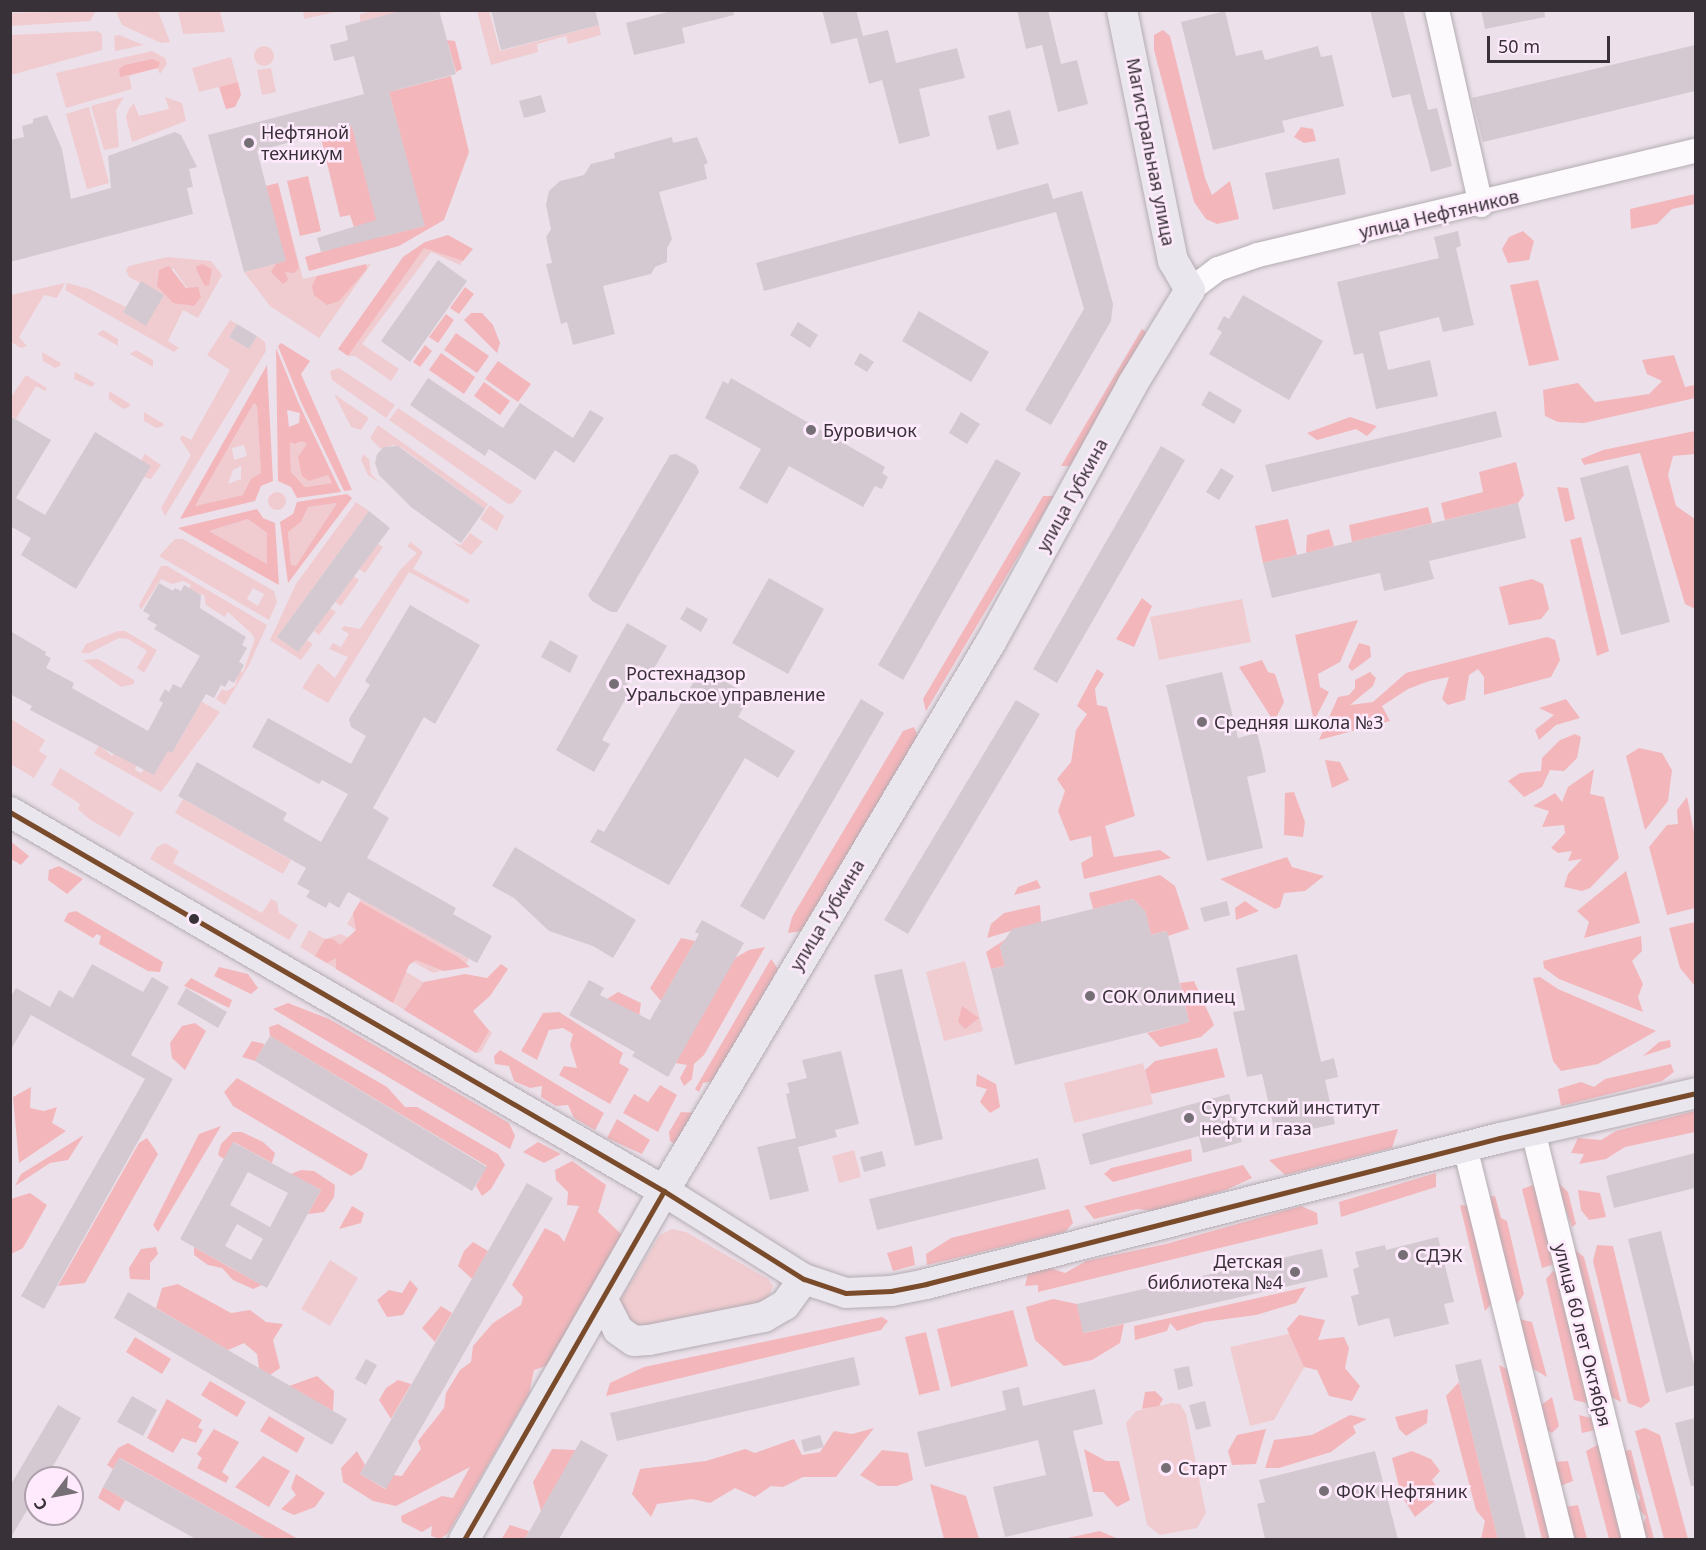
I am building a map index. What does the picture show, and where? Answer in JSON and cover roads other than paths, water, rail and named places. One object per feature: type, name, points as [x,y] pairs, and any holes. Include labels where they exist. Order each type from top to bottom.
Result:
[{"type":"main road","name":"Магистральная улица","points":[[1122,10],[1173,261],[1190,290]]},
{"type":"main road","name":"улица Губкина","points":[[464,1539],[664,1191],[991,642],[1132,384],[1190,290]]},
{"type":"main road","points":[[10,813],[664,1191],[804,1279],[846,1293],[891,1292],[1465,1147],[1695,1093]]},
{"type":"main road","points":[[603,1300],[618,1330],[634,1341],[649,1340],[764,1317],[785,1305],[804,1279]]},
{"type":"street","points":[[1437,10],[1481,205]]},
{"type":"street","name":"улица Нефтяников","points":[[1190,290],[1218,269],[1258,255],[1481,205],[1695,151]]},
{"type":"street","name":"улица 60 лет Октября","points":[[1533,1131],[1634,1539]]},
{"type":"street","points":[[1465,1147],[1562,1539]]},
{"type":"place","name":"Нефтяной техникум","points":[[249,143]]},
{"type":"place","name":"Буровичок","points":[[811,430]]},
{"type":"place","name":"Ростехнадзор Уральское управление","points":[[614,684]]},
{"type":"place","name":"Средняя школа №3","points":[[1202,722]]},
{"type":"place","name":"СОК Олимпиец","points":[[1090,996]]},
{"type":"place","name":"Сургутский институт нефти и газа","points":[[1189,1118]]},
{"type":"place","name":"СДЭК","points":[[1403,1255]]},
{"type":"place","name":"Детская библиотека №4","points":[[1295,1272]]},
{"type":"place","name":"Старт","points":[[1166,1468]]},
{"type":"place","name":"ФОК Нефтяник","points":[[1324,1491]]}]
